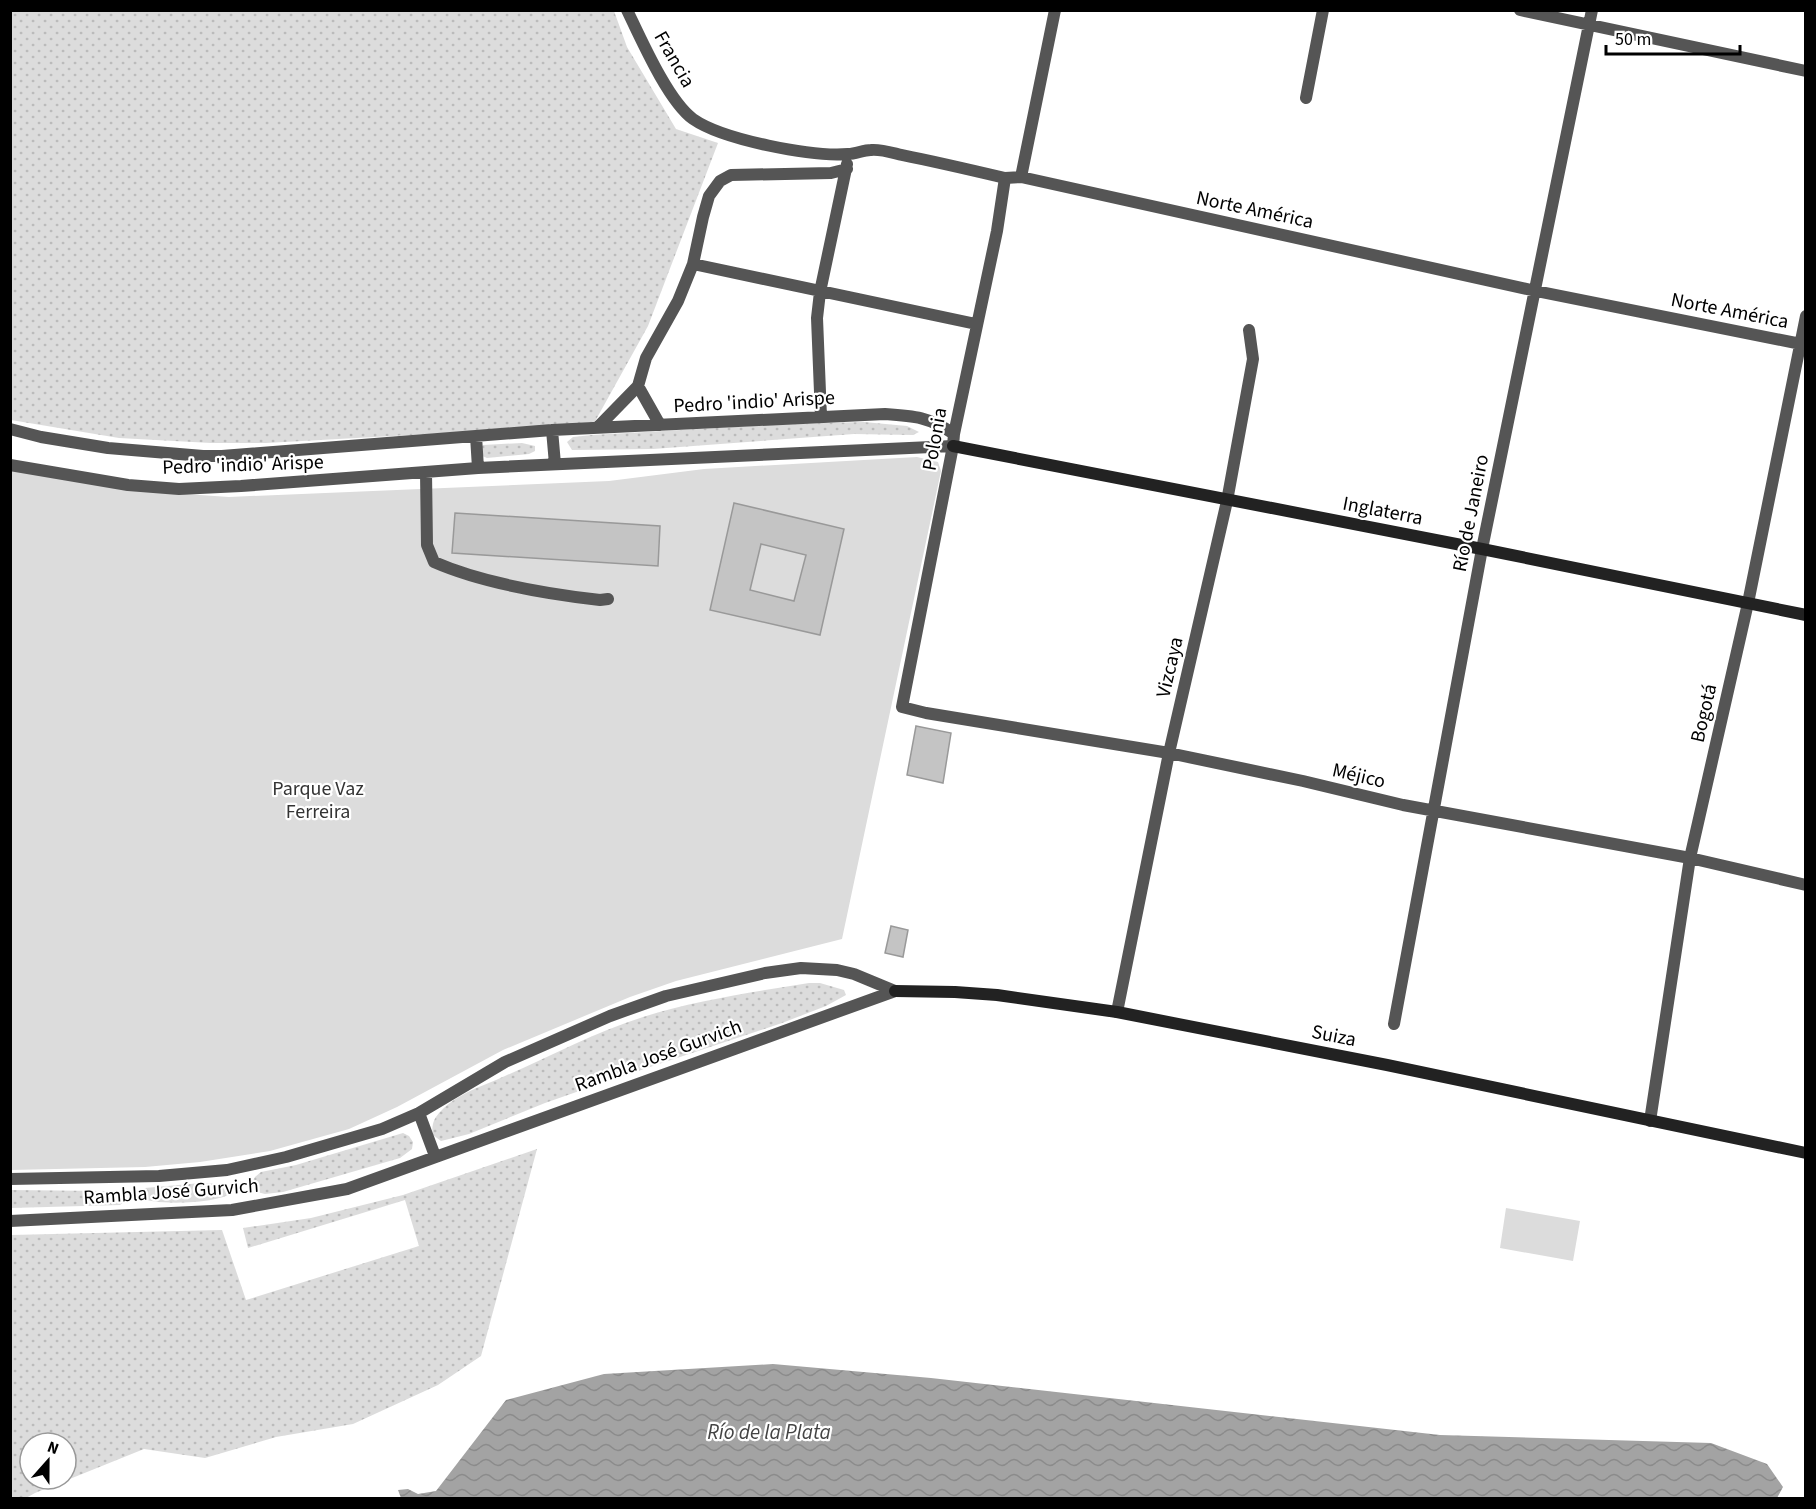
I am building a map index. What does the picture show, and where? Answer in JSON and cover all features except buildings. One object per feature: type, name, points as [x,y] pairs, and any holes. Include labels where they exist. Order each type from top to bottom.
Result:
[{"type":"street","name":"Francia","points":[[627,10],[660,75],[683,110],[697,122]]},
{"type":"street","points":[[1022,177],[1055,10]]},
{"type":"street","points":[[1306,98],[1323,10]]},
{"type":"street","points":[[1520,10],[1806,71]]},
{"type":"street","name":"Río de Janeiro","points":[[1394,1024],[1482,549],[1592,10]]},
{"type":"street","name":"Norte América","points":[[697,122],[719,132],[790,150],[849,154],[872,150],[1005,178],[1022,177],[1536,291],[1802,344]]},
{"type":"street","points":[[821,417],[817,318],[820,292],[849,154]]},
{"type":"street","points":[[597,428],[638,386],[646,358],[678,301],[693,264],[709,196],[720,181],[731,175],[831,173],[847,169]]},
{"type":"street","name":"Polonia","points":[[902,707],[976,324],[997,231],[1005,178]]},
{"type":"street","points":[[693,264],[976,324]]},
{"type":"street","name":"Bogotá","points":[[1650,1121],[1690,858],[1748,603],[1806,316]]},
{"type":"street","name":"Vizcaya","points":[[1117,1012],[1169,753],[1227,501],[1253,359],[1250,330]]},
{"type":"street","points":[[638,386],[660,425]]},
{"type":"street","name":"Pedro 'indio' Arispe","points":[[10,429],[41,437],[108,448],[203,456],[552,430],[885,414],[936,422],[953,440]]},
{"type":"street","points":[[552,430],[555,464]]},
{"type":"street","points":[[476,436],[478,468]]},
{"type":"street","name":"Inglaterra","points":[[953,440],[1227,501],[1482,549],[1806,615]]},
{"type":"street","name":"Pedro 'indio' Arispe","points":[[10,465],[128,485],[179,489],[478,468],[953,440]]},
{"type":"street","points":[[426,472],[427,545],[434,562],[452,570],[545,592],[600,600],[608,599]]},
{"type":"street","name":"Méjico","points":[[902,707],[926,714],[1169,753],[1433,811],[1690,858],[1806,885]]},
{"type":"street","name":"Rambla José Gurvich","points":[[10,1179],[159,1176],[227,1170],[286,1157],[382,1129],[419,1113],[505,1062],[598,1020],[658,999],[765,973],[801,968],[820,968],[854,974]]},
{"type":"street","name":"Suiza","points":[[854,974],[894,991],[997,995],[1117,1012],[1387,1065],[1806,1153]]},
{"type":"street","name":"Rambla José Gurvich","points":[[10,1221],[232,1210],[347,1188],[894,991]]},
{"type":"street","points":[[419,1113],[435,1156]]},
{"type":"green space","points":[[11,11],[614,11],[627,47],[676,129],[718,143],[648,326],[593,425],[266,443],[211,443],[119,438],[11,420]]},
{"type":"green space","points":[[864,422],[907,426],[919,432],[913,435],[854,434],[653,449],[572,450],[567,442],[573,437],[592,435]]},
{"type":"green space","points":[[522,443],[535,446],[535,451],[529,454],[487,458],[480,455],[479,449],[483,445]]},
{"type":"green space","name":"Parque Vaz Ferreira","points":[[917,457],[938,462],[941,471],[842,939],[676,981],[630,997],[503,1050],[397,1107],[349,1129],[270,1151],[200,1162],[145,1167],[11,1170],[10,468],[156,492],[229,497],[609,481],[704,469]]},
{"type":"green space","points":[[809,983],[820,983],[844,990],[846,995],[826,1006],[782,1023],[545,1103],[469,1134],[441,1141],[433,1135],[433,1125],[437,1116],[455,1099],[608,1030],[643,1017],[684,1006]]},
{"type":"green space","points":[[403,1133],[413,1142],[412,1149],[400,1158],[283,1192],[265,1194],[253,1191],[251,1185],[261,1172],[296,1165]]},
{"type":"green space","points":[[537,1149],[481,1356],[438,1385],[353,1424],[276,1437],[205,1458],[144,1449],[78,1476],[78,1431],[18,1431],[18,1491],[40,1491],[26,1498],[11,1498],[11,1235],[222,1230],[246,1300],[419,1246],[405,1200],[248,1248],[243,1228],[311,1218],[403,1195]]},
{"type":"green space","points":[[201,1183],[224,1184],[229,1187],[231,1193],[213,1200],[171,1203],[138,1197],[139,1192],[145,1188]]},
{"type":"green space","points":[[10,1190],[103,1191],[126,1195],[127,1199],[120,1205],[11,1208]]},
{"type":"green space","points":[[1506,1208],[1580,1221],[1573,1261],[1500,1248]]},
{"type":"water","name":"Río de la Plata","points":[[773,1364],[931,1378],[1440,1435],[1711,1443],[1767,1464],[1783,1487],[1777,1498],[401,1498],[398,1490],[408,1489],[418,1494],[436,1491],[506,1400],[604,1374]]}]
